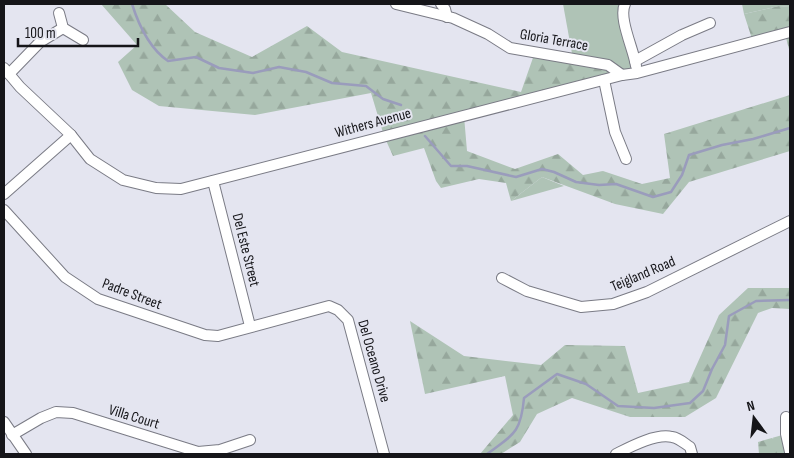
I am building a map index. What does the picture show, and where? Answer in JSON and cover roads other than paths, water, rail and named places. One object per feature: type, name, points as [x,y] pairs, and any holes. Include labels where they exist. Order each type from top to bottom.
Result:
[{"type":"street","name":"Gloria Terrace","points":[[396,4],[447,16],[488,34],[510,48],[608,65],[622,75]]},
{"type":"street","points":[[441,4],[447,16]]},
{"type":"street","points":[[625,4],[623,8],[624,21],[637,73]]},
{"type":"street","points":[[59,14],[63,28],[83,40]]},
{"type":"street","points":[[635,61],[682,35],[710,24]]},
{"type":"street","points":[[7,71],[40,42],[63,28]]},
{"type":"street","name":"Withers Avenue","points":[[7,71],[70,135],[90,159],[123,180],[156,188],[181,189],[622,75],[637,73],[790,32]]},
{"type":"street","points":[[604,80],[615,132],[626,158]]},
{"type":"street","points":[[4,194],[70,135]]},
{"type":"street","name":"Del Este Street","points":[[213,181],[250,326]]},
{"type":"street","name":"Padre Street","points":[[4,210],[65,277],[98,299],[205,335],[218,336],[250,326]]},
{"type":"street","name":"Teigland Road","points":[[502,278],[527,291],[581,307],[613,304],[647,292],[790,221]]},
{"type":"street","name":"Del Oceano Drive","points":[[250,326],[329,306],[344,315],[348,320],[384,454]]},
{"type":"street","name":"Villa Court","points":[[12,435],[41,418],[56,412],[72,413],[197,453],[220,450],[250,440]]},
{"type":"street","points":[[786,417],[786,434],[790,452]]},
{"type":"street","points":[[4,422],[26,454]]},
{"type":"street","points":[[616,454],[632,446],[660,437],[672,437],[690,446],[692,454]]},
{"type":"waterway","points":[[132,4],[150,43],[168,61],[196,57],[219,68],[253,73],[279,67],[306,72],[332,83],[366,86],[383,99],[401,105]]},
{"type":"waterway","points":[[425,136],[451,166],[467,166],[516,177],[542,169],[576,182],[599,185],[616,184],[653,197],[671,192],[682,175],[689,155],[790,128]]},
{"type":"waterway","points":[[487,454],[509,437],[518,426],[523,410],[524,398],[557,374],[586,384],[618,406],[654,408],[690,403],[703,391],[725,345],[729,316],[756,301],[790,300]]}]
